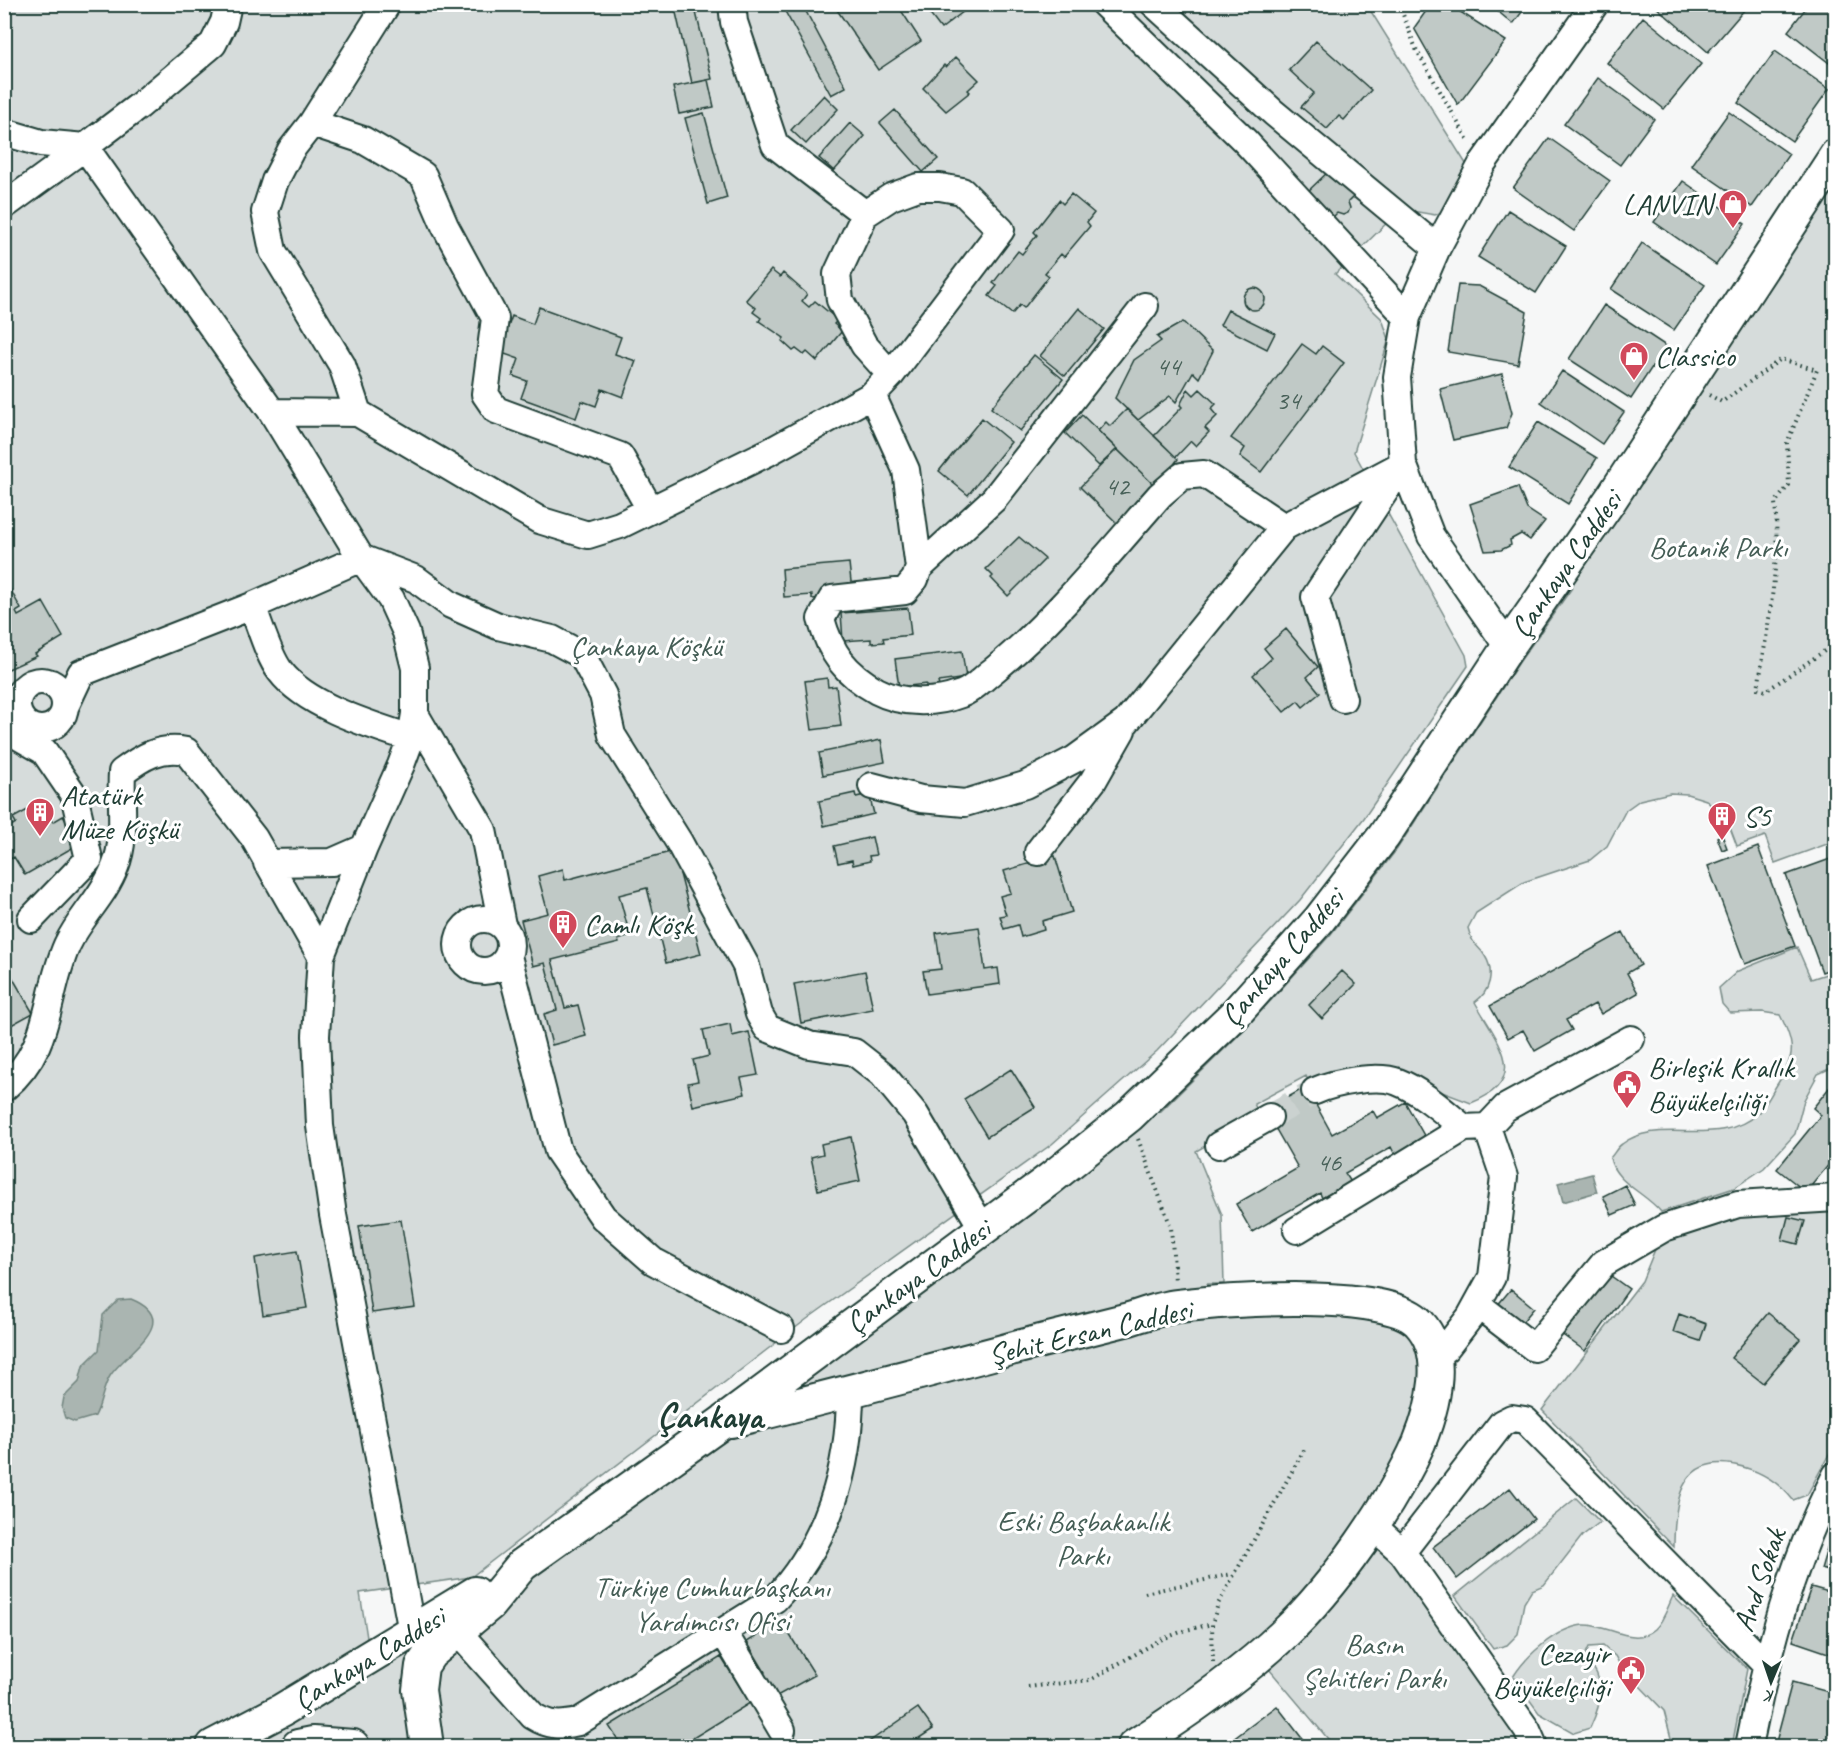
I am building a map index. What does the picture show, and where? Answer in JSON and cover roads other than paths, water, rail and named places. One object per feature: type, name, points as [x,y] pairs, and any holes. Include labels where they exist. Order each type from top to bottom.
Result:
[{"type":"main road","name":"Çankaya Caddesi","points":[[213,1746],[282,1710],[522,1565],[720,1424],[983,1229],[1129,1116],[1235,1014],[1319,920],[1384,836],[1508,647],[1605,508],[1836,155]]},
{"type":"main road","name":"Şehit Ersan Caddesi","points":[[720,1424],[1177,1306],[1314,1298],[1400,1310],[1418,1321],[1434,1354],[1436,1373],[1421,1436],[1405,1475],[1372,1525],[1333,1578],[1287,1632],[1216,1689],[1134,1746]]},
{"type":"main road","name":"Çankaya Caddesi","points":[[427,1746],[419,1690],[422,1666],[429,1654],[489,1605],[522,1565]]},
{"type":"main road","name":"Çankaya Caddesi","points":[[298,1746],[313,1743],[353,1746]]},
{"type":"street","points":[[4,206],[140,106],[213,44],[224,22],[228,4]]},
{"type":"street","points":[[358,413],[342,365],[273,250],[265,212],[275,181],[291,150],[312,123],[387,4]]},
{"type":"street","points":[[732,4],[734,22],[775,145],[865,214]]},
{"type":"street","points":[[1104,4],[1245,141],[1407,317]]},
{"type":"street","points":[[1154,4],[1274,112],[1437,248]]},
{"type":"street","points":[[1508,647],[1431,536],[1403,464],[1397,377],[1407,317],[1437,248],[1482,164],[1595,4]]},
{"type":"street","points":[[1245,141],[1243,133],[1249,117],[1257,112],[1274,112]]},
{"type":"street","points":[[312,123],[363,140],[423,175],[445,226],[495,318],[485,394],[496,410],[620,456],[650,509]]},
{"type":"street","points":[[4,132],[42,143],[85,147],[272,412],[361,558],[391,599],[406,632],[415,668],[413,726],[321,956],[316,1036],[320,1126],[333,1215],[412,1632]]},
{"type":"street","points":[[272,412],[358,413],[539,520],[588,535],[620,525],[769,452],[872,395],[891,375],[1001,230],[962,191],[940,187],[918,187],[891,197],[865,214],[837,274],[840,300],[864,345],[891,375]]},
{"type":"street","points":[[1145,306],[994,499],[919,568],[915,579],[905,591],[832,599],[821,618],[828,642],[839,661],[857,680],[882,693],[906,700],[932,702],[964,694],[1039,631],[1160,495],[1182,476],[1204,474],[1284,527]]},
{"type":"street","points":[[872,395],[906,470],[919,568]]},
{"type":"street","points":[[1038,852],[1093,781],[1126,722],[1284,527],[1403,464]]},
{"type":"street","points":[[1343,699],[1315,597],[1403,464]]},
{"type":"street","points":[[44,751],[81,673],[252,606],[361,558],[416,579],[451,605],[498,626],[552,639],[582,655],[603,695],[612,735],[679,842],[746,966],[759,1014],[767,1028],[809,1045],[854,1052],[882,1074],[915,1114],[983,1229]]},
{"type":"street","points":[[252,606],[280,671],[312,699],[363,723],[413,726]]},
{"type":"street","points":[[872,786],[921,799],[965,803],[1025,785],[1075,759],[1126,722]]},
{"type":"street","points":[[413,726],[483,830],[502,925],[510,941],[508,956],[558,1151],[603,1217],[652,1261],[782,1329]]},
{"type":"street","points":[[4,728],[44,751],[74,795],[89,859],[31,919]]},
{"type":"street","points":[[4,1088],[19,1076],[37,1049],[67,946],[116,866],[122,838],[122,772],[144,756],[170,748],[186,751],[254,838],[321,956]]},
{"type":"street","points":[[267,863],[332,862],[364,848]]},
{"type":"street","points":[[502,925],[487,918],[473,921],[459,935],[458,949],[468,966],[481,971],[495,969],[508,956]]},
{"type":"street","points":[[1297,1230],[1476,1128],[1505,1108],[1631,1039]]},
{"type":"street","points":[[1315,1091],[1327,1085],[1361,1080],[1397,1082],[1476,1128],[1504,1176],[1494,1268],[1478,1305],[1446,1348],[1434,1354]]},
{"type":"street","points":[[1220,1145],[1269,1117]]},
{"type":"street","points":[[1478,1305],[1534,1348],[1604,1263],[1664,1228],[1738,1204],[1836,1198]]},
{"type":"street","points":[[456,1630],[533,1716],[546,1724],[561,1725],[578,1722],[776,1599],[794,1580],[814,1545],[843,1474],[848,1447],[850,1392]]},
{"type":"street","points":[[1402,1552],[1502,1423],[1512,1418],[1525,1420],[1765,1664]]},
{"type":"street","name":"And Sokak","points":[[1749,1746],[1765,1664],[1787,1590],[1836,1475]]},
{"type":"street","points":[[1372,1525],[1402,1552],[1527,1730],[1534,1746]]},
{"type":"street","points":[[724,1633],[782,1730]]},
{"type":"tunnel","points":[[1269,1117],[1315,1091]]},
{"type":"place","name":"LANVIN","points":[[1733,230]]},
{"type":"place","name":"Classico","points":[[1634,382]]},
{"type":"place","name":"Atatürk Müze Köşkü","points":[[40,838]]},
{"type":"place","name":"S5","points":[[1722,842]]},
{"type":"place","name":"Camlı Köşk","points":[[563,950]]},
{"type":"place","name":"Birleşik Krallık Büyükelçiliği","points":[[1627,1110]]},
{"type":"place","name":"Cezayir Büyükelçiliği","points":[[1631,1696]]},
{"type":"district","name":"Çankaya","points":[[710,1415]]},
{"type":"park label","name":"Botanik Parkı","points":[[1718,547]]},
{"type":"park label","name":"Çankaya Köşkü","points":[[646,646]]},
{"type":"park label","name":"Eski Başbakanlık Parkı","points":[[1083,1538]]},
{"type":"park label","name":"Türkiye Cumhurbaşkanı Yardımcısı Ofisi","points":[[712,1604]]},
{"type":"park label","name":"Basın Şehitleri Parkı","points":[[1374,1661]]}]
